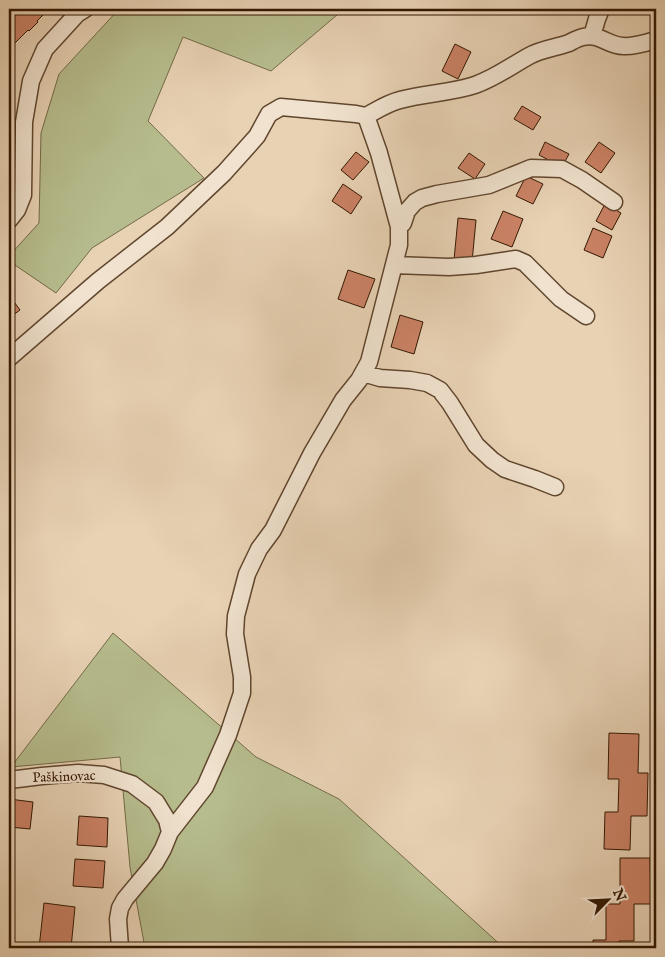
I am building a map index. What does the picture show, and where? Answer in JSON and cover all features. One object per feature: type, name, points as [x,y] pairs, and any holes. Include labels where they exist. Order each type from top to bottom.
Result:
[{"type":"street","points":[[9,220],[17,210],[23,195],[24,122],[31,81],[45,48],[77,14],[85,9]]},
{"type":"street","points":[[592,36],[601,9]]},
{"type":"street","points":[[9,358],[82,295],[167,228],[224,173],[257,136],[269,114],[281,107],[366,116],[398,100],[476,85],[494,78],[537,52],[583,37],[603,38],[613,44],[622,46],[638,45],[656,40]]},
{"type":"street","points":[[120,948],[118,919],[124,899],[155,863],[170,832],[205,787],[228,735],[242,693],[242,676],[235,634],[236,616],[248,574],[259,549],[272,530],[312,453],[343,400],[359,380],[369,362],[399,245],[399,227],[379,153],[366,116]]},
{"type":"street","points":[[399,227],[403,223],[407,211],[415,202],[422,198],[489,184],[530,168],[562,168],[614,202]]},
{"type":"street","points":[[394,265],[449,267],[516,259],[525,263],[561,299],[586,316]]},
{"type":"street","points":[[363,373],[380,378],[427,383],[440,390],[476,445],[492,460],[504,469],[555,488]]},
{"type":"street","name":"Paškinovac","points":[[9,780],[78,773],[104,775],[132,784],[156,802],[167,820],[170,832]]},
{"type":"green space","points":[[119,9],[344,9],[271,71],[183,37],[148,121],[204,178],[92,248],[56,293],[9,261],[9,256],[39,223],[41,133],[59,74]]},
{"type":"green space","points":[[113,633],[256,757],[339,799],[504,948],[145,948],[130,867],[120,757],[11,767]]},
{"type":"building","points":[[19,9],[49,9],[15,43],[9,36],[9,19]]},
{"type":"building","points":[[455,44],[471,52],[458,79],[442,71]]},
{"type":"building","points":[[522,106],[541,117],[533,130],[514,119]]},
{"type":"building","points":[[545,142],[569,154],[562,167],[539,155]]},
{"type":"building","points":[[599,142],[615,153],[601,173],[585,162]]},
{"type":"building","points":[[356,152],[369,162],[353,180],[341,170]]},
{"type":"building","points":[[469,153],[485,164],[475,179],[458,168]]},
{"type":"building","points":[[526,176],[543,184],[533,204],[516,196]]},
{"type":"building","points":[[343,184],[362,197],[351,214],[332,201]]},
{"type":"building","points":[[605,204],[621,213],[612,230],[596,221]]},
{"type":"building","points":[[503,211],[523,219],[512,247],[491,239]]},
{"type":"building","points":[[458,218],[476,220],[472,262],[454,260]]},
{"type":"building","points":[[593,228],[612,236],[603,258],[584,250]]},
{"type":"building","points":[[348,270],[375,279],[364,308],[338,299]]},
{"type":"building","points":[[9,295],[20,310],[9,318]]},
{"type":"building","points":[[400,315],[423,322],[414,354],[391,347]]},
{"type":"building","points":[[609,733],[639,734],[638,773],[648,773],[647,816],[631,816],[630,850],[604,849],[605,812],[618,812],[619,779],[608,779]]},
{"type":"building","points":[[9,799],[33,802],[30,829],[9,827]]},
{"type":"building","points":[[79,816],[108,818],[107,847],[77,845]]},
{"type":"building","points":[[620,858],[650,858],[651,904],[634,904],[634,941],[619,941],[619,948],[593,948],[593,940],[606,940],[606,904],[620,904]]},
{"type":"building","points":[[75,859],[105,861],[103,888],[73,886]]},
{"type":"building","points":[[44,903],[75,907],[71,948],[39,948]]}]
